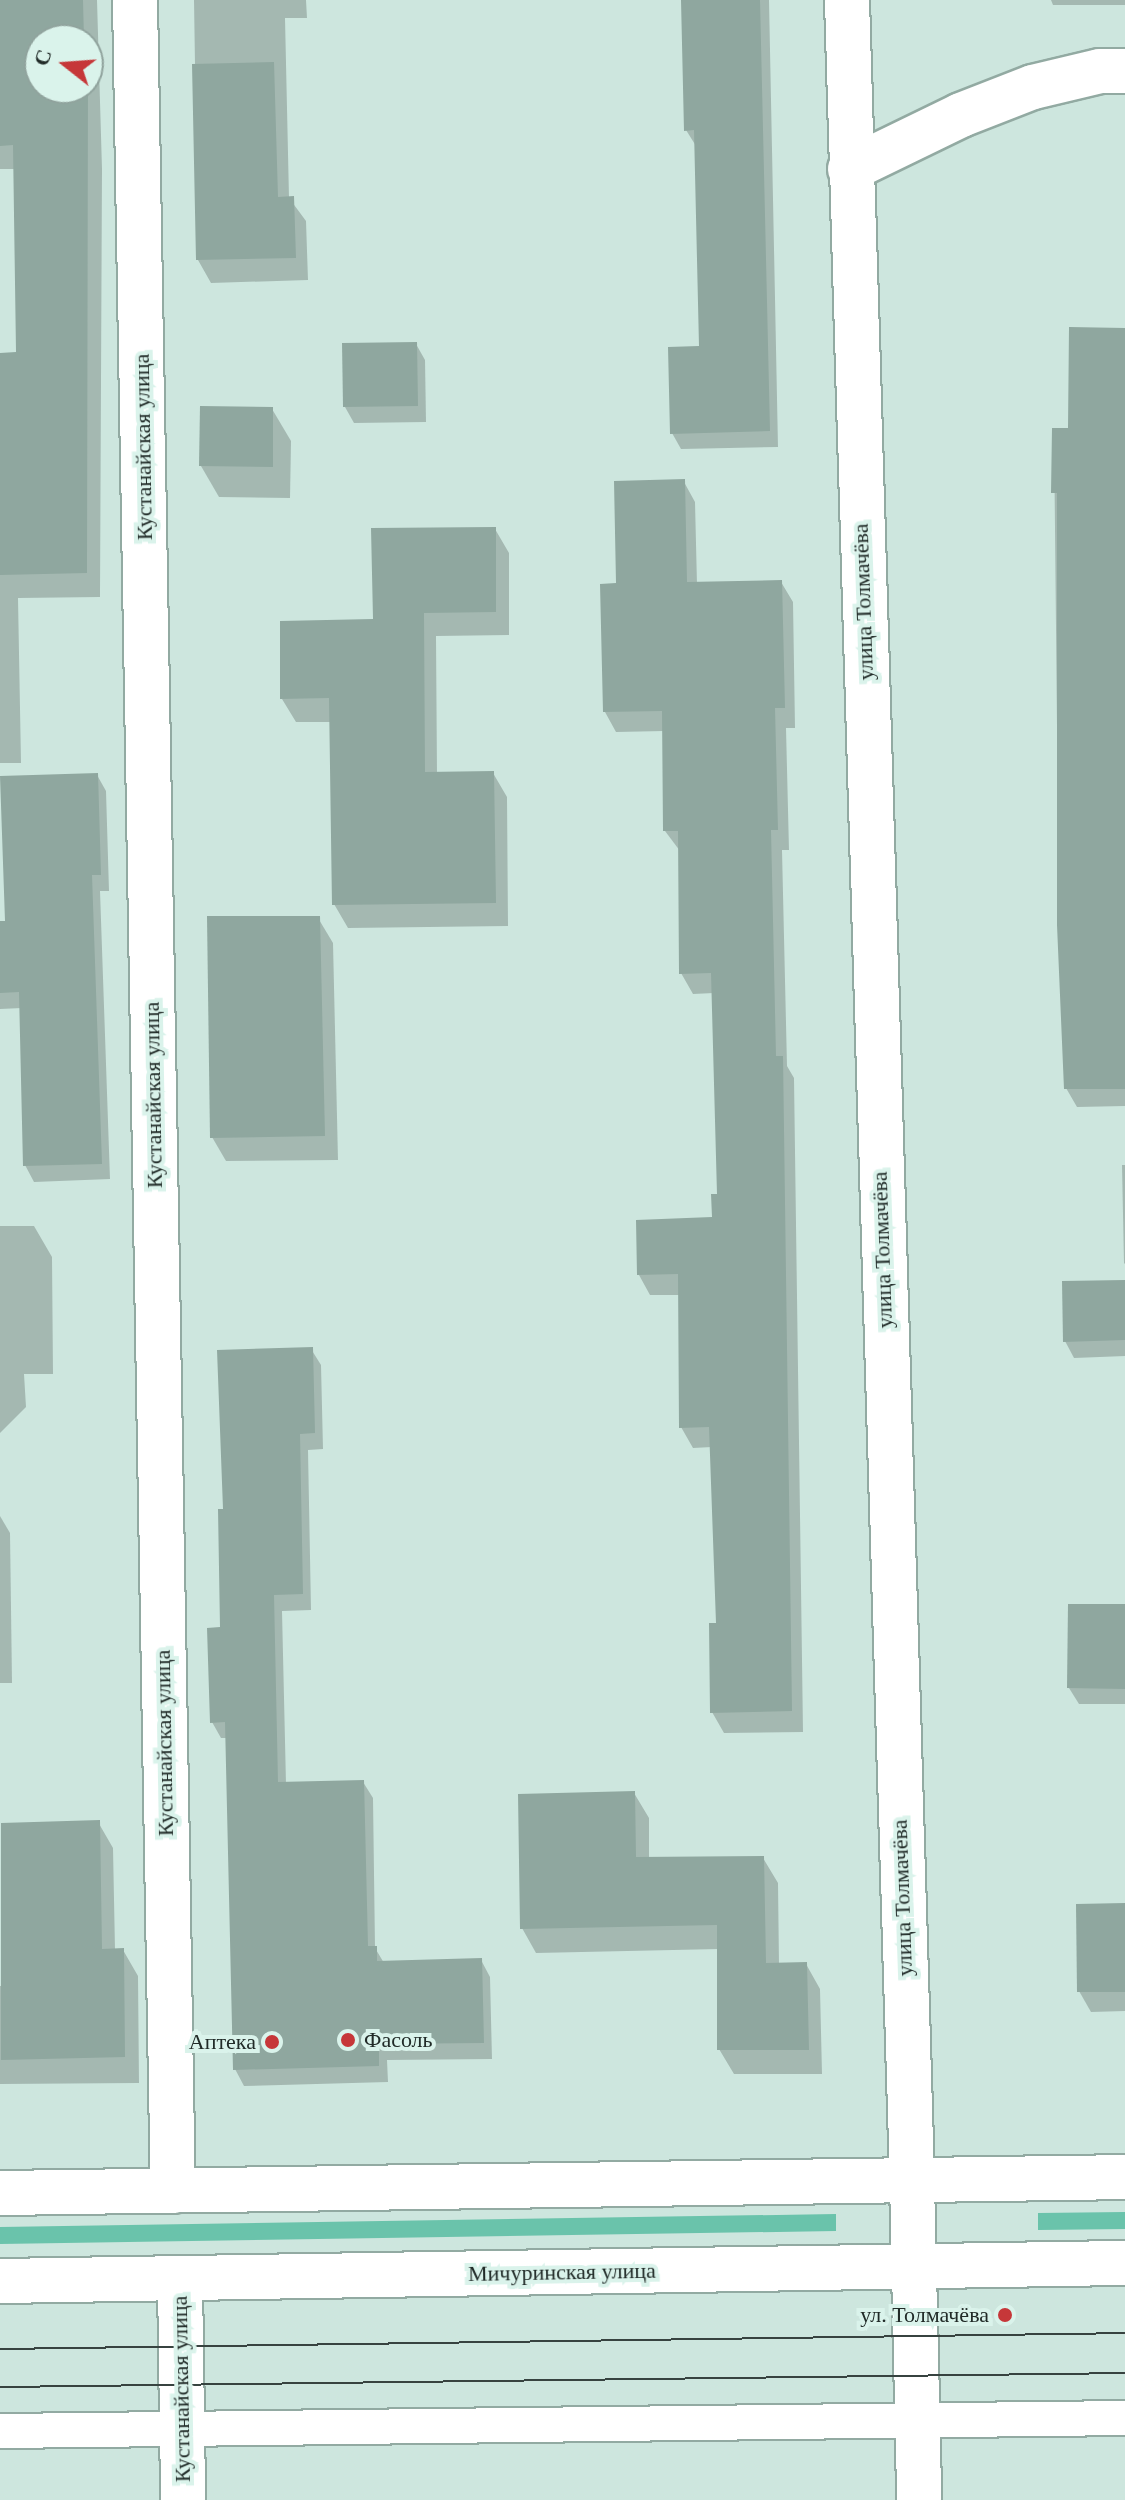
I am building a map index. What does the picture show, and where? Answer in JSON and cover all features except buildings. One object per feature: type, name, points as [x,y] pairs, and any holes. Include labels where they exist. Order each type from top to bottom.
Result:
[{"type":"street","name":"Кустанайская улица","points":[[135,0],[173,2191]]},
{"type":"street","name":"улица Толмачёва","points":[[847,0],[919,2500]]},
{"type":"street","points":[[850,169],[961,115],[1033,87],[1100,71],[1125,71]]},
{"type":"street","points":[[0,2193],[1125,2177]]},
{"type":"street","name":"Мичуринская улица","points":[[0,2281],[1125,2263]]},
{"type":"street","name":"Кустанайская улица","points":[[180,2279],[183,2500]]},
{"type":"lane","points":[[0,2431],[917,2418],[1125,2418]]},
{"type":"green space","points":[[1125,2212],[1125,2229],[1038,2230],[1038,2213]]},
{"type":"green space","points":[[836,2214],[836,2231],[0,2244],[0,2227]]},
{"type":"tram line","points":[[0,2349],[1125,2333]]},
{"type":"tram line","points":[[0,2387],[1125,2373]]},
{"type":"place","name":"Фасоль","points":[[348,2040]]},
{"type":"place","name":"Аптека","points":[[272,2042]]},
{"type":"place","name":"ул. Толмачёва","points":[[1005,2315]]}]
